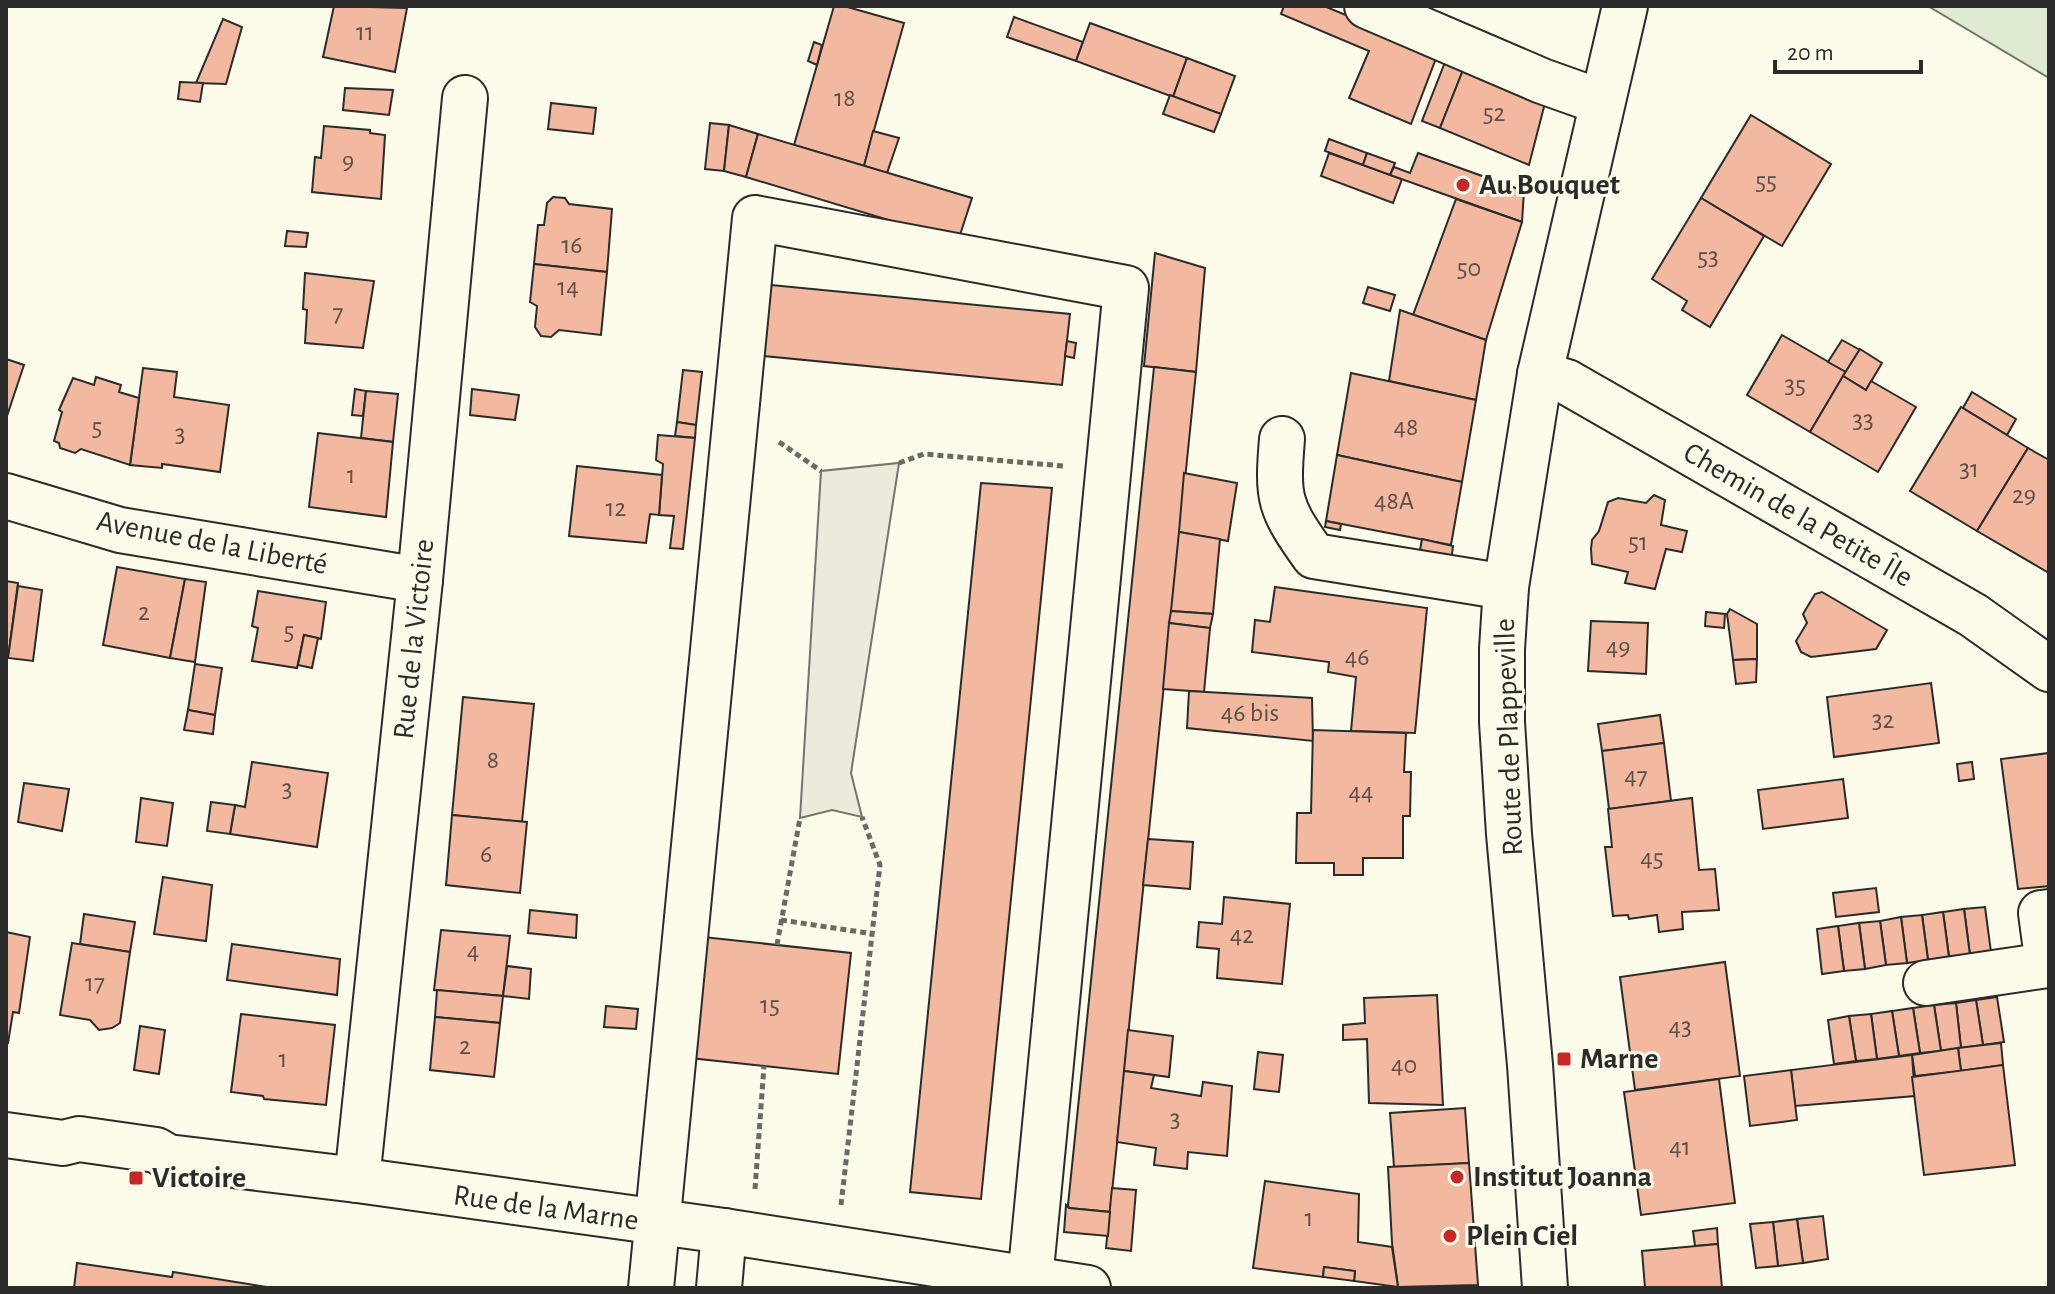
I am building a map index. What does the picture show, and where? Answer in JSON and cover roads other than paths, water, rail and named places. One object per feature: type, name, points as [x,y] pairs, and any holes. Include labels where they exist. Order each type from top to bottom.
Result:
[{"type":"street","points":[[1367,6],[1542,81],[1601,102]]},
{"type":"street","name":"Route de Plappeville","points":[[1545,1288],[1502,722],[1502,649],[1506,587],[1540,374],[1625,6]]},
{"type":"street","name":"Rue de la Victoire","points":[[357,1180],[420,580],[465,98]]},
{"type":"street","points":[[651,1288],[755,218],[1126,288],[1030,1280]]},
{"type":"street","name":"Chemin de la Petite Île","points":[[1540,374],[1567,382],[1973,615],[2049,669]]},
{"type":"street","points":[[1282,439],[1278,487],[1288,520],[1314,556],[1506,587]]},
{"type":"street","name":"Avenue de la Liberté","points":[[6,496],[120,530],[420,580]]},
{"type":"street","points":[[1926,983],[2048,965],[2041,913],[2049,912]]},
{"type":"street","name":"Rue de la Marne","points":[[6,1135],[63,1143],[79,1139],[156,1150],[168,1157],[357,1180],[738,1234],[1088,1288]]},
{"type":"street","points":[[719,1288],[738,1234]]},
{"type":"place","name":"Au Bouquet","points":[[1463,185]]},
{"type":"place","name":"Marne","points":[[1564,1059]]},
{"type":"place","name":"Institut Joanna","points":[[1457,1177]]},
{"type":"place","name":"Victoire","points":[[136,1178]]},
{"type":"place","name":"Plein Ciel","points":[[1450,1236]]}]
